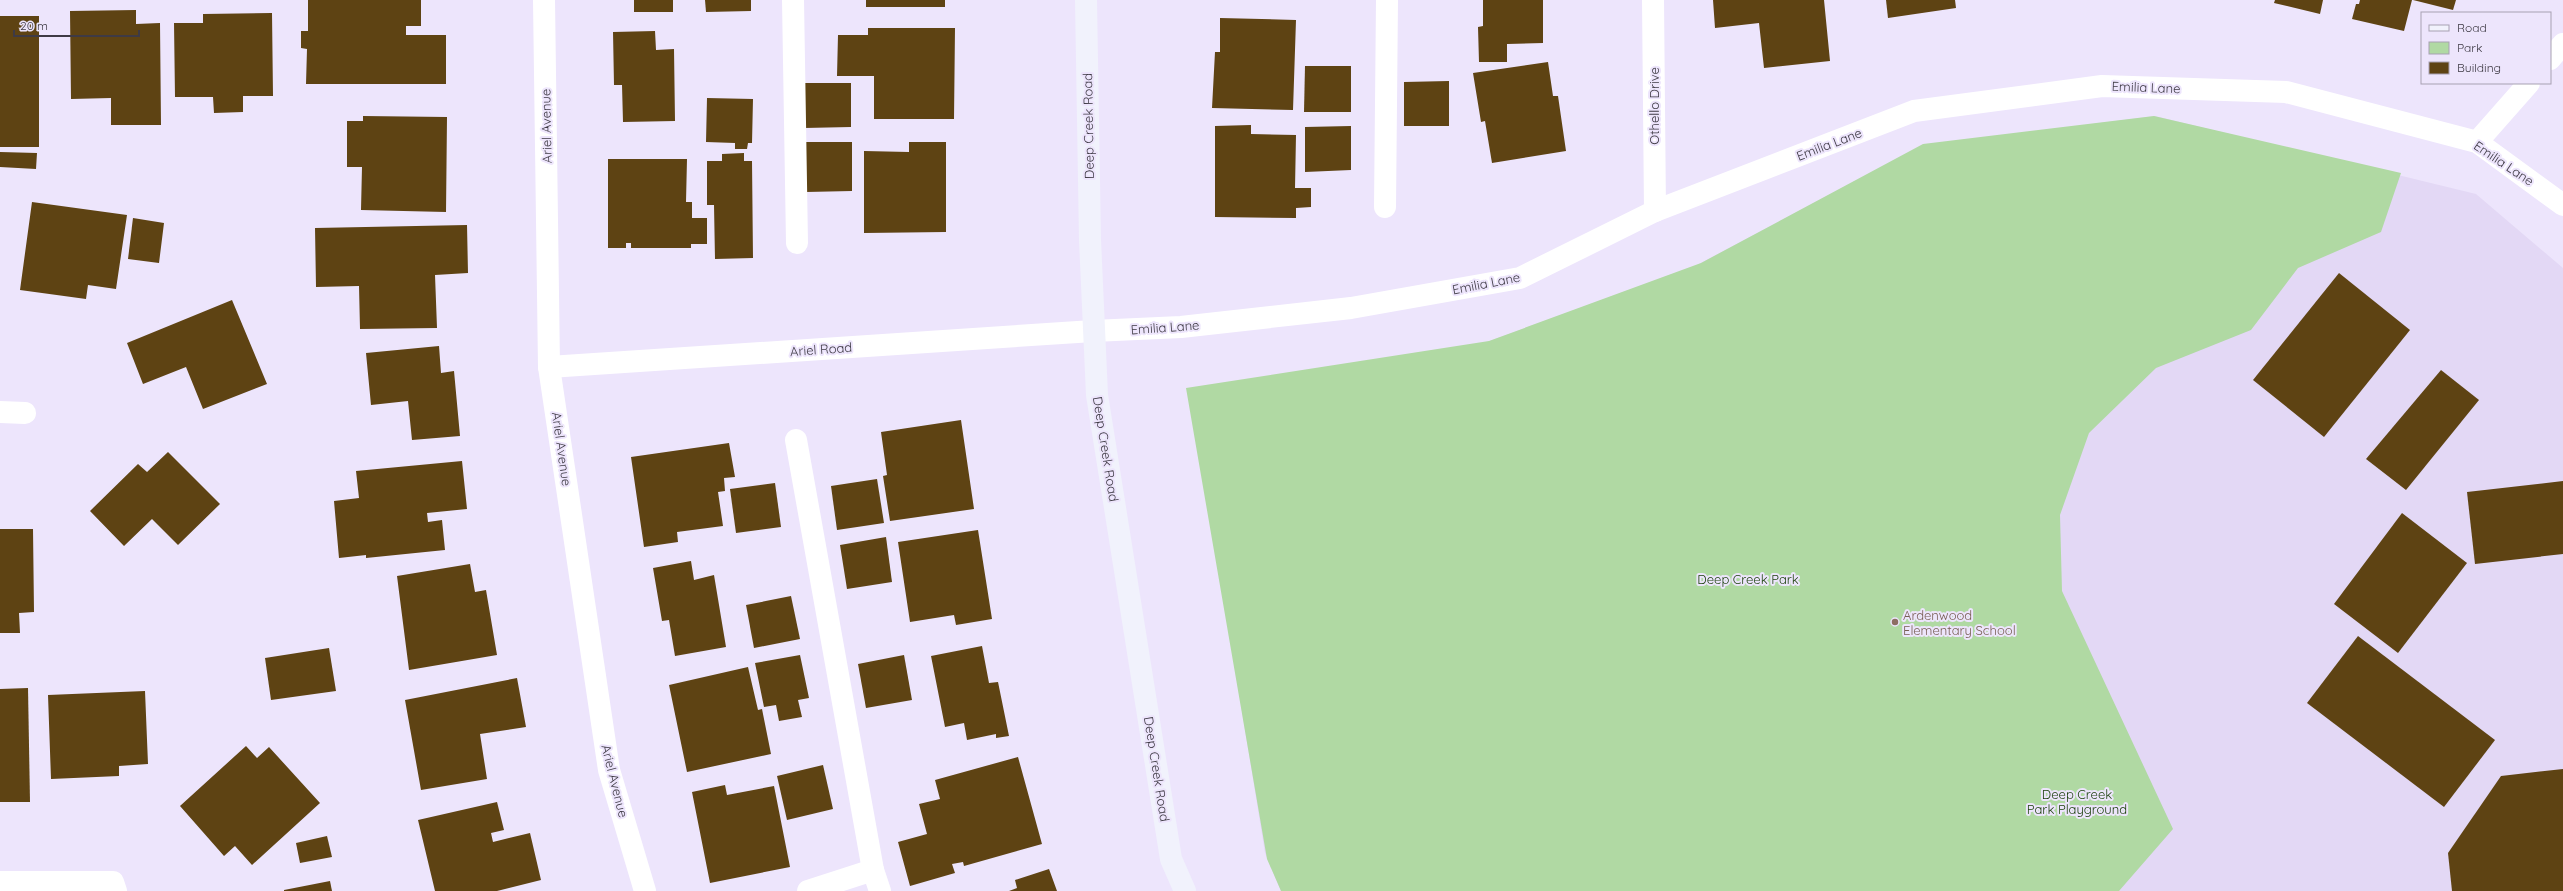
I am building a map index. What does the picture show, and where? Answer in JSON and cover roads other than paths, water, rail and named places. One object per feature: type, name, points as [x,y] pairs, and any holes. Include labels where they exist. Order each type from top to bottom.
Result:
[{"type":"street","name":"Ariel Avenue","points":[[544,0],[549,366],[609,770],[645,891]]},
{"type":"street","points":[[793,0],[796,243]]},
{"type":"street","name":"Deep Creek Road","points":[[1086,0],[1093,330],[1097,395],[1171,859],[1185,891]]},
{"type":"street","points":[[1385,207],[1387,0]]},
{"type":"street","name":"Othello Drive","points":[[1654,0],[1655,212]]},
{"type":"street","points":[[2551,58],[2563,44]]},
{"type":"street","points":[[2477,142],[2528,84]]},
{"type":"street","name":"Emilia Lane","points":[[1093,330],[1181,327],[1351,308],[1520,278],[1655,212],[1914,111],[2102,86],[2286,92],[2477,142],[2563,205]]},
{"type":"street","name":"Ariel Road","points":[[549,366],[1093,330]]},
{"type":"street","points":[[0,412],[25,413]]},
{"type":"street","points":[[796,440],[873,870],[880,891]]},
{"type":"street","points":[[808,891],[873,870]]},
{"type":"street","points":[[0,882],[113,882],[116,891]]},
{"type":"place","name":"Ardenwood Elementary School","points":[[1895,622]]},
{"type":"park label","name":"Deep Creek Park","points":[[1748,579]]},
{"type":"park label","name":"Deep Creek Park Playground","points":[[2077,802]]}]
